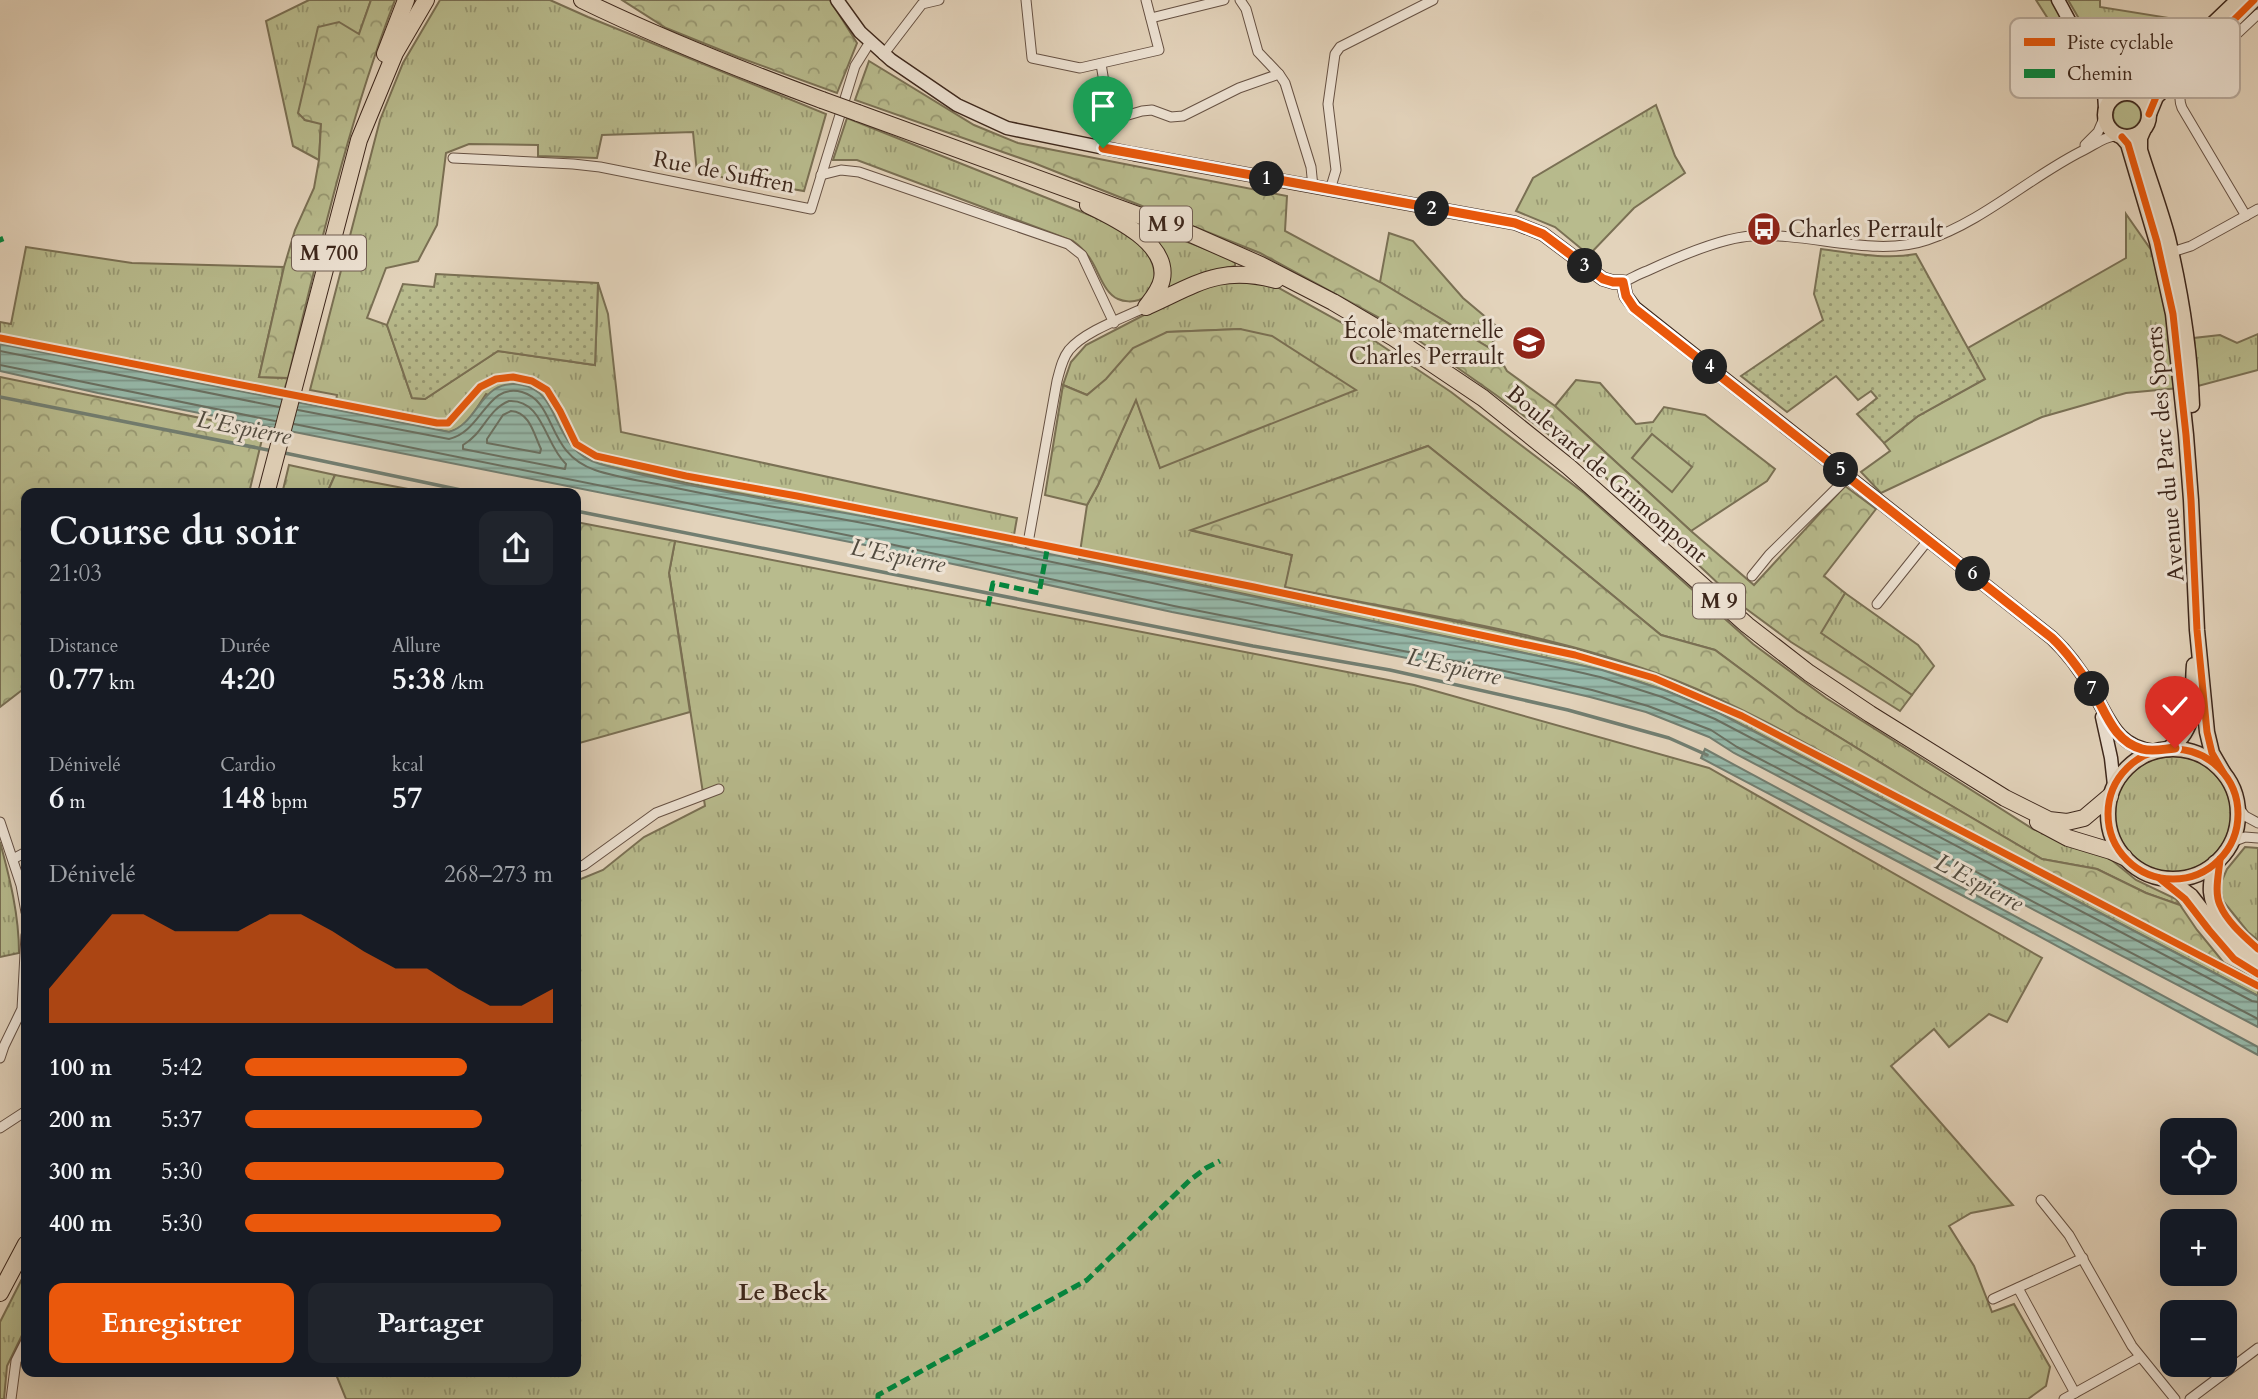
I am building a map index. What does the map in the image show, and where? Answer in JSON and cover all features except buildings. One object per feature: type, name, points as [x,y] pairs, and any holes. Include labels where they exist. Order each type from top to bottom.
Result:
[{"type":"highway","name":"M 700","points":[[268,488],[370,95],[406,0]]},
{"type":"highway","name":"M 700","points":[[359,140],[395,53],[426,0]]},
{"type":"highway","name":"M 9","points":[[582,0],[717,60],[1193,235],[1312,291]]},
{"type":"highway","name":"M 9","points":[[604,0],[665,37]]},
{"type":"highway","points":[[996,162],[1016,176],[1065,194],[1107,214],[1140,235],[1159,259],[1163,273],[1159,287],[1146,307]]},
{"type":"highway","points":[[1146,307],[1210,278],[1232,273],[1262,276],[1312,291]]},
{"type":"highway","name":"Boulevard de Grimonpont","points":[[1312,291],[1394,338],[1454,377],[1552,453],[1732,612],[1790,659],[2049,829],[2124,858]]},
{"type":"highway","name":"Boulevard de Grimonpont","points":[[2005,798],[2043,818],[2061,822],[2084,818],[2112,791]]},
{"type":"highway","points":[[0,1293],[21,1253]]},
{"type":"main road","points":[[2219,18],[2238,0]]},
{"type":"main road","points":[[2235,18],[2253,0]]},
{"type":"main road","points":[[2114,98],[2105,113],[2110,130],[2120,136],[2133,136],[2143,131],[2156,98]]},
{"type":"main road","points":[[2138,98],[2144,101],[2149,114]]},
{"type":"main road","name":"Avenue du Parc des Sports","points":[[2143,131],[2140,150],[2183,314],[2191,378],[2191,500],[2197,630],[2208,740],[2223,772]]},
{"type":"main road","name":"Avenue du Parc des Sports","points":[[2120,136],[2128,144],[2166,254]]},
{"type":"main road","name":"Avenue du Parc des Sports","points":[[2161,750],[2185,734],[2191,721],[2197,630]]},
{"type":"main road","points":[[2167,879],[2190,877],[2215,863],[2232,842],[2237,825],[2238,807],[2234,791],[2223,772],[2199,754],[2181,749],[2161,750],[2130,764],[2112,791],[2108,818],[2110,832],[2124,858],[2146,873],[2167,879],[2191,895],[2226,941],[2258,967]]},
{"type":"main road","points":[[2215,863],[2210,889],[2214,903],[2235,935],[2258,957]]},
{"type":"street","points":[[837,0],[883,55],[945,98],[993,123],[1020,132],[1525,226],[1543,234],[1606,281],[1623,282],[1721,242],[1743,237],[1795,236],[1876,247],[1913,245],[1936,237],[1964,222],[2105,138],[2120,136]]},
{"type":"street","points":[[883,55],[922,4],[939,0]]},
{"type":"street","points":[[1026,0],[1032,58],[1075,68],[1159,50],[1146,0]]},
{"type":"street","points":[[1151,18],[1224,0]]},
{"type":"street","points":[[1240,0],[1246,9],[1258,52],[1285,83],[1311,167],[1313,187]]},
{"type":"street","points":[[1330,190],[1336,170],[1328,104],[1335,54],[1340,47],[1433,0]]},
{"type":"street","points":[[2058,0],[2069,18]]},
{"type":"street","points":[[2240,31],[2258,14]]},
{"type":"street","name":"Rue de Suffren","points":[[453,158],[593,166],[811,209],[855,66],[870,42]]},
{"type":"street","points":[[1101,64],[1108,109],[1103,148]]},
{"type":"street","points":[[1107,126],[1118,118],[1142,111],[1152,110],[1171,117],[1183,117],[1239,88],[1279,74]]},
{"type":"street","points":[[2073,155],[2098,132],[2105,113],[2104,98]]},
{"type":"street","points":[[2180,98],[2182,108],[2246,216]]},
{"type":"street","points":[[821,175],[841,170],[859,172],[1074,247],[1082,255],[1114,323]]},
{"type":"street","points":[[2166,254],[2185,249],[2258,209]]},
{"type":"street","points":[[1623,282],[1626,296],[1634,308],[2052,638],[2078,667],[2114,729],[2127,742],[2138,748],[2161,750]]},
{"type":"street","points":[[1028,543],[1060,369],[1068,351],[1076,344],[1146,307]]},
{"type":"street","points":[[1752,576],[1769,555],[1849,476]]},
{"type":"street","points":[[1877,604],[1929,539]]},
{"type":"street","points":[[2100,706],[2111,758],[2112,791]]},
{"type":"street","points":[[581,866],[656,813],[719,789]]},
{"type":"street","points":[[2238,807],[2245,816],[2258,823]]},
{"type":"street","points":[[0,822],[21,892]]},
{"type":"street","points":[[2232,842],[2245,837],[2258,838]]},
{"type":"street","points":[[13,859],[21,855]]},
{"type":"street","points":[[0,1058],[21,1011]]},
{"type":"street","points":[[0,1128],[21,1114]]},
{"type":"street","points":[[2041,1200],[2063,1226],[2140,1357],[2175,1399]]},
{"type":"street","points":[[1993,1299],[2083,1258]]},
{"type":"street","points":[[2018,1288],[2075,1393]]},
{"type":"street","points":[[2190,1399],[2258,1348]]},
{"type":"street","points":[[11,1399],[16,1361],[21,1351]]},
{"type":"street","points":[[2064,1399],[2140,1357]]},
{"type":"green space","points":[[309,0],[371,0],[359,34],[305,120],[321,123],[319,160],[293,146],[266,21]]},
{"type":"green space","points":[[371,0],[395,0],[349,140],[288,378],[259,377],[284,267],[295,230],[314,188],[319,160],[321,124],[305,120],[298,113],[318,27],[339,22],[359,34]]},
{"type":"green space","points":[[440,0],[550,0],[826,114],[804,191],[697,173],[693,132],[602,135],[597,158],[538,156],[538,145],[469,144],[446,153],[437,225],[418,261],[386,268],[367,318],[387,325],[412,398],[425,399],[498,351],[595,365],[598,283],[608,314],[621,432],[1017,518],[1012,546],[597,464],[573,450],[558,424],[486,394],[466,422],[449,432],[334,410],[337,395],[310,390],[380,120],[403,63]]},
{"type":"green space","points":[[622,0],[830,0],[857,43],[837,93],[666,28]]},
{"type":"green space","points":[[2036,0],[2051,0],[2062,18],[2048,18]]},
{"type":"green space","points":[[2068,0],[2100,0],[2100,7],[2169,18],[2078,18]]},
{"type":"green space","points":[[869,61],[974,125],[1018,143],[1287,196],[1285,231],[1380,282],[1496,352],[1507,371],[1555,406],[1754,585],[1845,486],[1876,509],[1824,576],[1845,593],[1821,633],[1912,695],[1900,711],[1791,642],[1741,605],[1604,476],[1411,335],[1260,253],[1034,163],[855,100]]},
{"type":"green space","points":[[2127,101],[2137,105],[2141,115],[2137,125],[2127,129],[2117,125],[2113,115],[2117,105]]},
{"type":"green space","points":[[1656,105],[1675,156],[1685,173],[1634,208],[1589,255],[1555,227],[1516,211],[1533,178]]},
{"type":"green space","points":[[847,118],[1120,229],[1136,241],[1149,257],[1155,278],[1151,291],[1139,300],[1120,300],[1109,292],[1089,257],[1073,241],[857,160],[833,160]]},
{"type":"green space","points":[[2126,214],[2156,257],[2170,322],[2179,388],[2126,393],[2042,417],[1881,493],[1861,472],[1890,451],[1884,443],[1918,416],[1984,379],[1968,348],[2126,258]]},
{"type":"green space","points":[[1137,224],[1226,257],[1235,263],[1235,266],[1202,273],[1166,291]]},
{"type":"green space","points":[[1389,233],[1413,241],[1463,298],[1501,330],[1491,345],[1496,352],[1380,282]]},
{"type":"green space","points":[[26,247],[132,263],[284,267],[259,377],[288,378],[281,400],[0,344],[0,322],[11,324]]},
{"type":"green space","points":[[1821,249],[1880,256],[1916,254],[1985,379],[1918,416],[1884,443],[1857,414],[1877,398],[1871,391],[1858,400],[1836,376],[1787,412],[1741,376],[1823,320],[1814,294]]},
{"type":"green space","points":[[436,274],[598,283],[595,365],[498,351],[425,399],[412,398],[387,325],[403,284],[434,287]]},
{"type":"green space","points":[[1268,282],[1375,341],[1451,392],[1584,493],[1753,644],[1826,698],[2033,829],[2103,853],[2136,880],[2176,899],[2180,905],[2146,893],[2097,869],[2042,859],[1797,711],[1715,650],[1661,635],[1428,446],[1193,531],[1292,555],[1286,587],[1578,649],[1673,679],[1718,698],[1947,821],[2258,980],[2258,996],[1733,720],[1672,693],[1567,662],[1079,559],[1087,505],[1136,399],[1160,467],[1240,329],[1167,332],[1087,395],[1063,385],[1071,362],[1086,345],[1173,300],[1213,283]]},
{"type":"green space","points":[[1240,329],[1272,336],[1356,390],[1160,468],[1136,400],[1087,505],[1045,495],[1063,385],[1087,395],[1106,379],[1133,348],[1167,332]]},
{"type":"green space","points":[[2258,334],[2258,370],[2198,386],[2194,338],[2220,335],[2237,343]]},
{"type":"green space","points":[[0,377],[264,431],[250,488],[21,488],[21,691],[0,707]]},
{"type":"green space","points":[[1576,380],[1600,383],[1636,424],[1653,422],[1664,407],[1705,415],[1775,469],[1767,481],[1691,531],[1555,406]]},
{"type":"green space","points":[[1652,434],[1692,467],[1672,492],[1632,458]]},
{"type":"green space","points":[[1428,446],[1661,635],[1715,650],[1797,711],[2042,859],[2097,869],[2146,893],[2180,905],[2224,963],[1953,823],[1767,722],[1675,680],[1628,663],[1532,637],[1285,587],[1292,555],[1191,530]]},
{"type":"green space","points":[[289,465],[335,475],[329,488],[283,488]]},
{"type":"green space","points":[[335,475],[403,488],[329,488]]},
{"type":"green space","points":[[581,523],[675,541],[669,573],[690,712],[581,743]]},
{"type":"green space","points":[[675,541],[1414,685],[1709,768],[2042,958],[2007,1022],[1989,1014],[1949,1047],[1934,1029],[1891,1066],[2013,1205],[1971,1213],[1949,1226],[1974,1266],[1992,1312],[2014,1304],[2050,1367],[2046,1386],[2028,1399],[346,1399],[337,1377],[581,1377],[581,879],[603,870],[644,837],[705,806],[669,573]]},
{"type":"green space","points":[[1845,593],[1918,645],[1934,666],[1912,695],[1820,633]]},
{"type":"green space","points":[[2173,756],[2195,761],[2214,773],[2226,792],[2231,814],[2226,836],[2214,855],[2195,867],[2173,872],[2151,867],[2132,855],[2120,836],[2115,814],[2120,792],[2132,773],[2151,761]]},
{"type":"green space","points":[[0,842],[16,911],[19,953],[0,957]]},
{"type":"green space","points":[[2245,847],[2258,848],[2258,940],[2223,901],[2220,885],[2227,869]]},
{"type":"green space","points":[[21,1281],[21,1337],[7,1366],[4,1399],[0,1399],[0,1322]]},
{"type":"water","points":[[0,344],[449,432],[468,420],[497,388],[508,384],[522,385],[535,390],[544,398],[572,447],[584,457],[600,464],[674,482],[951,534],[1602,670],[1664,690],[1717,712],[2258,996],[2258,1027],[1734,753],[1709,737],[1646,712],[1499,676],[1172,612],[875,547],[98,393],[0,371]]},
{"type":"water","points":[[1705,749],[2258,1047],[2258,1055],[1701,758]]},
{"type":"waterway","name":"L'Espierre","points":[[0,397],[273,451]]},
{"type":"waterway","name":"L'Espierre","points":[[280,452],[451,488]]},
{"type":"waterway","name":"L'Espierre","points":[[581,512],[1253,646],[1390,670],[1568,710],[1669,738],[1707,755]]},
{"type":"marked path","points":[[0,237],[2,242]]},
{"type":"marked path","points":[[988,606],[993,583],[1039,593],[1048,545]]},
{"type":"marked path","points":[[878,1399],[878,1395],[1087,1280],[1190,1180],[1220,1161]]},
{"type":"cycle path","points":[[2236,18],[2254,0]]},
{"type":"cycle path","points":[[2149,114],[2156,98]]},
{"type":"cycle path","points":[[2122,137],[2128,144],[2157,242],[2173,314],[2186,435],[2197,630],[2207,732],[2212,753],[2223,772]]},
{"type":"cycle path","points":[[0,338],[437,423],[448,423],[480,387],[496,379],[513,377],[532,381],[547,390],[576,444],[596,456],[1254,587],[1575,655],[1654,678],[1742,716],[2258,986]]},
{"type":"cycle path","points":[[2173,749],[2198,754],[2219,768],[2233,789],[2238,814],[2233,839],[2219,860],[2198,874],[2173,879],[2148,874],[2127,860],[2113,839],[2108,814],[2113,789],[2127,768],[2148,754],[2173,749]]},
{"type":"cycle path","points":[[2220,859],[2217,888],[2220,905],[2232,923],[2258,949]]},
{"type":"cycle path","points":[[2159,878],[2185,899],[2234,959],[2258,974]]},
{"type":"place","name":"Charles Perrault","points":[[1764,229]]},
{"type":"place","name":"École maternelle Charles Perrault","points":[[1529,343]]},
{"type":"district","name":"Le Beck","points":[[783,1292]]},
{"type":"route","points":[[1103,148],[1515,223],[1543,234],[1603,279],[1623,282],[1626,296],[1634,308],[2052,638],[2078,667],[2111,726],[2127,742],[2138,748],[2154,751],[2175,748]]}]
